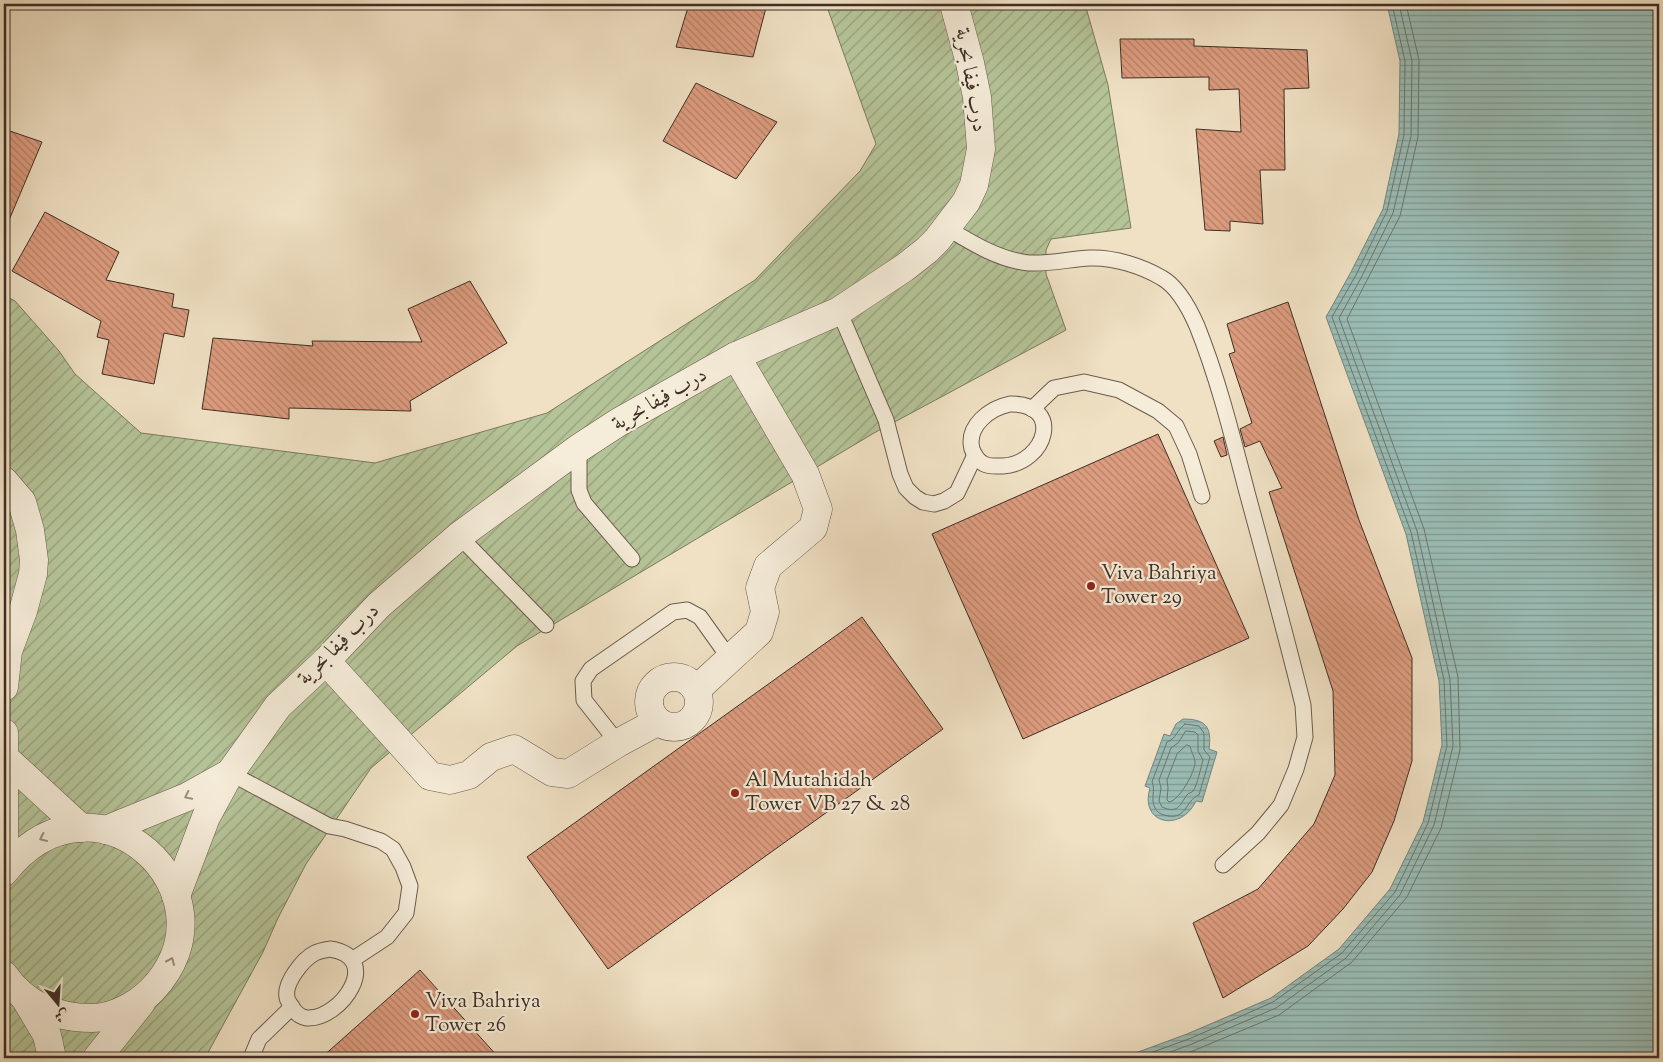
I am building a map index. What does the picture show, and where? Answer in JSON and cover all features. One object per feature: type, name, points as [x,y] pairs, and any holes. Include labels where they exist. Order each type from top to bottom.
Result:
[{"type":"street","name":"درب فيفا بحرية","points":[[176,896],[206,817],[230,772],[278,706],[326,661],[379,605],[459,536],[579,448],[619,422],[736,356],[839,311],[874,289],[919,256],[937,240],[966,202],[974,185],[981,149],[977,97],[954,4]]},
{"type":"street","points":[[697,688],[759,632],[765,612],[760,588],[768,566],[813,528],[818,509],[805,474],[736,356]]},
{"type":"street","points":[[4,481],[22,502],[30,530],[34,560],[23,611],[8,651],[4,687]]},
{"type":"street","points":[[326,661],[430,776],[450,780],[469,775],[490,758],[514,749],[552,772],[568,774],[618,743],[657,722]]},
{"type":"street","points":[[671,676],[686,679],[697,688],[700,702],[696,717],[685,726],[678,727],[670,728],[657,722],[649,709],[649,694],[658,682],[671,676]]},
{"type":"street","points":[[4,745],[4,841]]},
{"type":"street","points":[[4,745],[93,829],[132,841],[150,854],[164,870],[176,896],[180,913],[180,931],[176,950],[169,966],[160,982],[147,995],[97,1058]]},
{"type":"street","name":"درب فيفا بحرية","points":[[4,872],[15,858],[29,846],[45,837],[62,830],[93,829],[187,797],[230,772]]},
{"type":"street","points":[[12,986],[40,1008],[57,1015],[76,1018],[96,1018],[114,1014],[132,1006],[147,995]]},
{"type":"street","points":[[12,986],[47,1035],[52,1058]]},
{"type":"lane","points":[[946,228],[981,248],[1003,257],[1029,263],[1091,258],[1119,261],[1142,269],[1163,278],[1177,292],[1196,325],[1222,399],[1303,705],[1304,737],[1296,769],[1281,805],[1258,833],[1223,865]]},
{"type":"lane","points":[[839,311],[886,420],[900,474],[906,488],[915,497],[924,502],[934,504],[944,501],[957,493],[975,455]]},
{"type":"lane","points":[[1032,409],[1054,388],[1076,383],[1084,382],[1119,390],[1158,411],[1176,426],[1189,454],[1202,496]]},
{"type":"lane","points":[[1020,404],[1032,409],[1040,416],[1044,426],[1044,436],[1033,453],[1021,461],[1007,466],[995,466],[984,464],[975,455],[971,443],[972,435],[981,419],[990,411],[1001,406],[1020,404]]},
{"type":"lane","points":[[579,448],[579,490],[584,503],[632,559]]},
{"type":"lane","points":[[459,536],[546,624]]},
{"type":"lane","points":[[618,743],[584,700],[582,681],[591,668],[673,612],[687,610],[700,617],[730,659]]},
{"type":"lane","points":[[230,772],[329,826],[345,829],[381,841],[393,849],[403,867],[410,886],[406,913],[386,938],[352,960]]},
{"type":"lane","points":[[330,949],[340,950],[352,960],[357,973],[354,982],[337,1006],[316,1017],[306,1018],[298,1014],[292,1007],[287,997],[288,987],[298,969],[308,958],[330,949]]},
{"type":"lane","points":[[251,1058],[259,1040],[292,1007]]},
{"type":"green space","points":[[826,4],[1085,4],[1108,85],[1131,228],[1051,239],[1046,250],[1046,274],[1066,330],[874,433],[517,646],[371,768],[306,864],[263,952],[205,1058],[165,1058],[160,1053],[156,1058],[8,1058],[4,1055],[4,295],[15,301],[59,351],[75,374],[141,433],[375,463],[547,413],[755,280],[860,171],[876,144]]},
{"type":"water","points":[[1387,4],[1659,4],[1659,1058],[1122,1058],[1187,1034],[1271,998],[1339,949],[1390,889],[1423,822],[1442,745],[1439,681],[1406,534],[1326,317],[1383,209],[1399,134],[1400,61]]},
{"type":"water","points":[[1183,719],[1191,719],[1206,726],[1210,741],[1209,749],[1217,752],[1202,802],[1196,801],[1181,818],[1163,820],[1150,810],[1148,800],[1150,788],[1145,786],[1164,734],[1170,736],[1176,724]]},
{"type":"building","points":[[689,4],[767,4],[753,57],[676,47]]},
{"type":"building","points":[[1120,39],[1194,39],[1194,46],[1307,50],[1309,88],[1284,89],[1285,170],[1260,170],[1263,224],[1230,221],[1230,231],[1205,230],[1196,129],[1241,132],[1239,89],[1209,90],[1209,77],[1122,78]]},
{"type":"building","points":[[696,83],[777,122],[736,179],[663,141]]},
{"type":"building","points":[[4,129],[42,142],[4,232]]},
{"type":"building","points":[[45,212],[119,252],[106,280],[174,294],[172,307],[189,310],[184,337],[164,333],[154,384],[102,374],[109,340],[97,337],[101,321],[12,271]]},
{"type":"building","points":[[470,281],[507,343],[410,401],[411,411],[289,408],[289,419],[202,409],[213,338],[313,346],[312,341],[422,342],[408,309]]},
{"type":"building","points":[[1288,302],[1359,520],[1412,658],[1412,761],[1394,821],[1372,872],[1343,909],[1308,946],[1223,998],[1193,923],[1258,889],[1314,824],[1335,775],[1333,691],[1269,492],[1282,488],[1260,441],[1245,447],[1240,429],[1252,423],[1229,354],[1235,352],[1227,324]]},
{"type":"building","name":"Viva Bahriya Tower 29","points":[[1158,434],[1249,638],[1023,739],[932,534]]},
{"type":"building","points":[[1223,437],[1227,455],[1221,457],[1214,441]]},
{"type":"building","name":"Al Mutahidah Tower VB 27 & 28","points":[[862,617],[943,729],[608,969],[527,857]]},
{"type":"building","name":"Viva Bahriya Tower 26","points":[[420,970],[499,1058],[321,1058]]},
{"type":"place","name":"Viva Bahriya Tower 29","points":[[1091,586]]},
{"type":"place","name":"Al Mutahidah Tower VB 27 & 28","points":[[735,793]]},
{"type":"place","name":"Viva Bahriya Tower 26","points":[[415,1014]]}]
